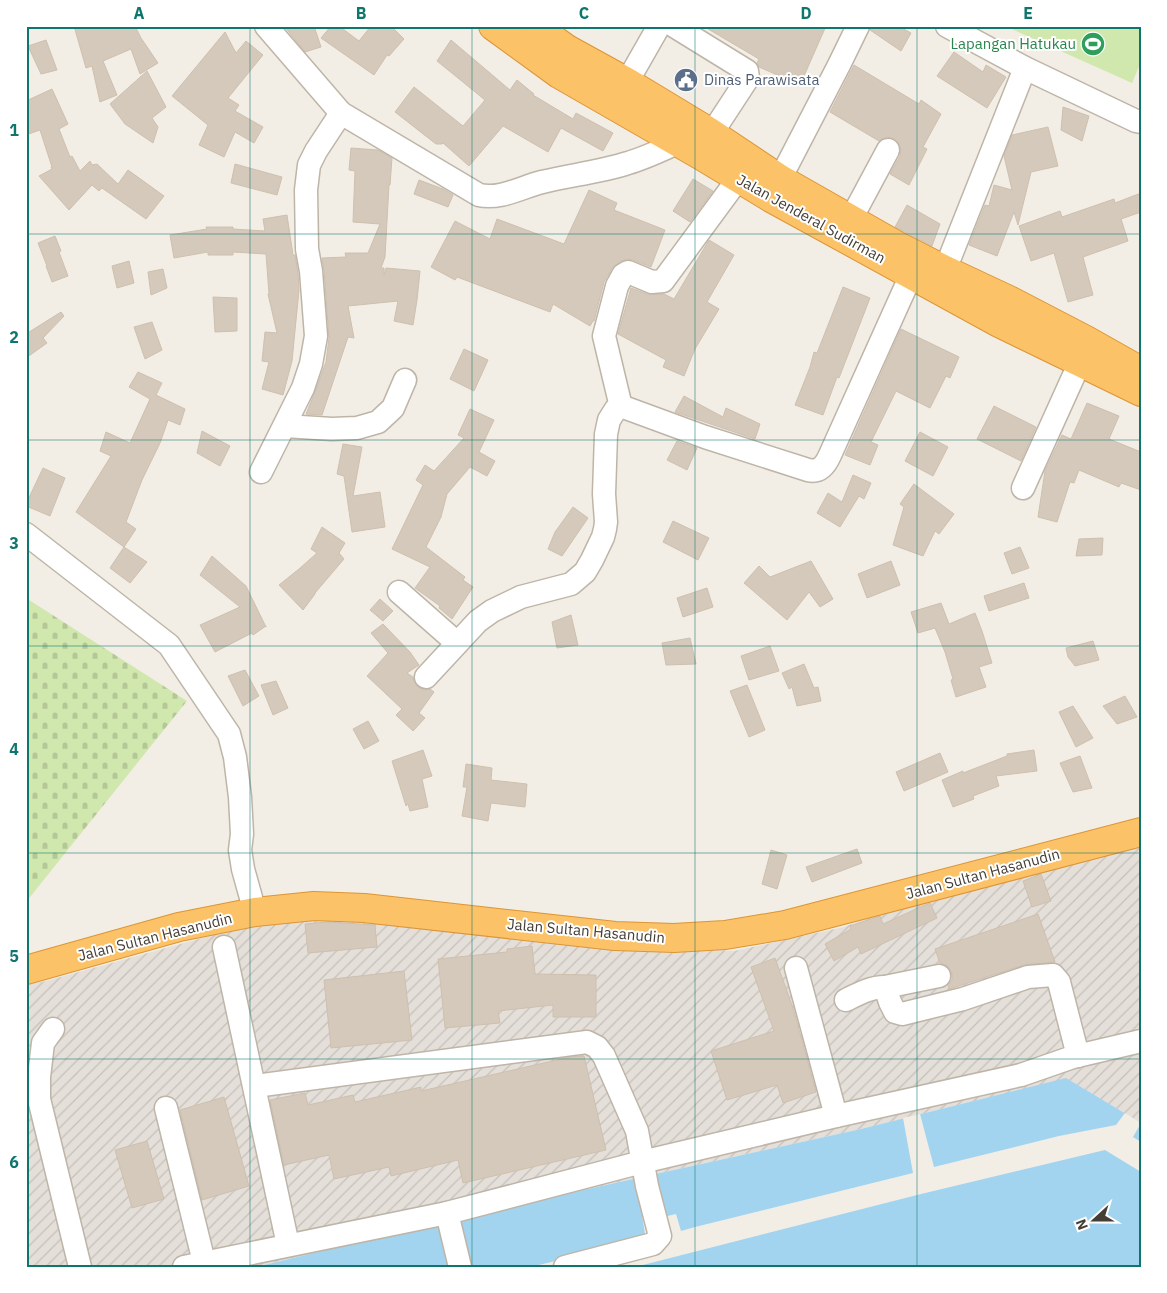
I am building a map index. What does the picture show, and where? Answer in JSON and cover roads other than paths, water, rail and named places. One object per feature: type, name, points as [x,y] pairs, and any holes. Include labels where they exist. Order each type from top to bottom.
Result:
[{"type":"highway","name":"Jalan Jenderal Sudirman","points":[[493,26],[559,74],[780,179],[896,245],[999,322],[1141,392]]},
{"type":"highway","name":"Jalan Jenderal Sudirman","points":[[535,26],[567,49],[627,82],[699,140],[738,178],[771,198],[911,275],[941,279],[1026,309],[1141,371]]},
{"type":"highway","name":"Jalan Sultan Hasanudin","points":[[26,970],[179,927],[255,912],[314,906],[364,908],[615,936],[674,938],[726,935],[785,925],[1140,835]]},
{"type":"street","points":[[266,26],[341,114],[479,195],[487,197],[543,182],[600,171],[699,140],[748,78],[748,74],[747,71],[674,26]]},
{"type":"street","points":[[627,82],[659,26]]},
{"type":"street","points":[[780,179],[840,65],[858,26]]},
{"type":"street","points":[[947,26],[1024,68],[1141,122]]},
{"type":"street","points":[[941,279],[1024,68]]},
{"type":"street","points":[[261,472],[304,388],[311,364],[316,336],[311,271],[307,249],[306,190],[309,165],[316,151],[341,114]]},
{"type":"street","points":[[851,219],[888,150]]},
{"type":"street","points":[[621,407],[604,336],[617,286],[623,275],[628,272],[652,282],[663,281],[738,178]]},
{"type":"street","points":[[426,677],[478,622],[492,611],[522,597],[571,584],[584,572],[603,537],[605,529],[606,434],[612,414],[621,407],[808,470],[817,470],[825,464],[911,275]]},
{"type":"street","points":[[1023,488],[1080,362]]},
{"type":"street","points":[[285,426],[340,429],[357,428],[378,422],[393,408],[405,380]]},
{"type":"street","points":[[26,534],[169,645],[229,734],[235,757],[240,797],[242,834],[240,850],[255,912]]},
{"type":"street","points":[[399,592],[457,643]]},
{"type":"street","points":[[224,947],[288,1245]]},
{"type":"street","points":[[796,968],[836,1116]]},
{"type":"street","points":[[885,987],[895,1012],[902,1014],[963,999],[1028,977],[1052,975],[1059,982],[1078,1056]]},
{"type":"street","points":[[846,1000],[871,989],[939,976]]},
{"type":"street","points":[[52,1029],[43,1043],[39,1077],[39,1099],[80,1267]]},
{"type":"street","points":[[166,1108],[194,1264],[252,1260],[288,1245],[447,1213],[642,1162],[1021,1075],[1078,1056],[1141,1041]]},
{"type":"street","points":[[255,1086],[587,1042],[597,1047],[604,1056],[637,1131],[642,1162],[660,1236],[653,1244],[565,1267]]},
{"type":"street","points":[[447,1213],[460,1267]]},
{"type":"water","points":[[1066,1078],[1141,1123],[1141,1267],[256,1267],[479,1213],[861,1129]]},
{"type":"place","name":"Lapangan Hatukau","points":[[1093,44]]},
{"type":"place","name":"Dinas Parawisata","points":[[686,80]]}]
